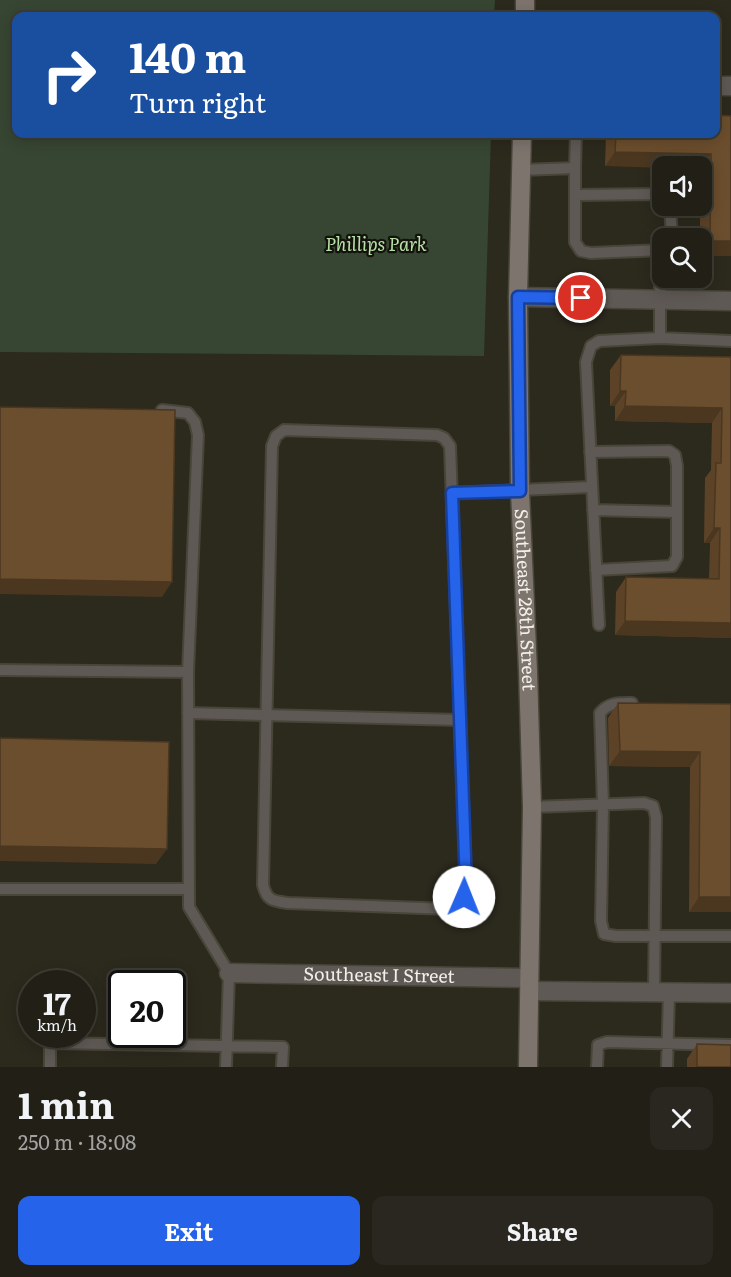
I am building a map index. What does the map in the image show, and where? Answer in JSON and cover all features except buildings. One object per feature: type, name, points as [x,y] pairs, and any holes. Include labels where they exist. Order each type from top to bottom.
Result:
[{"type":"main road","name":"Southeast 28th Street","points":[[522,138],[518,297],[520,491],[532,807],[528,1067]]},
{"type":"street","points":[[518,297],[731,301]]},
{"type":"street","name":"Southeast I Street","points":[[229,973],[530,984],[661,993],[731,993]]},
{"type":"lane","points":[[576,138],[575,242],[581,251],[591,253],[652,251]]},
{"type":"lane","points":[[521,170],[575,168]]},
{"type":"lane","points":[[575,195],[652,194]]},
{"type":"lane","points":[[660,339],[661,288]]},
{"type":"lane","points":[[598,625],[586,362],[591,346],[600,341],[660,339],[731,341]]},
{"type":"lane","points":[[151,410],[174,410],[188,413],[195,422],[198,435],[188,672],[189,907],[229,973],[225,1067]]},
{"type":"lane","points":[[284,430],[437,435],[444,438],[450,446],[466,886],[464,897],[449,909],[288,903],[274,901],[266,895],[264,885],[267,715],[272,446],[276,436],[284,430]]},
{"type":"lane","points":[[590,452],[669,451],[675,455],[677,466],[677,557],[672,566],[596,570]]},
{"type":"lane","points":[[452,493],[591,487]]},
{"type":"lane","points":[[593,510],[677,512]]},
{"type":"lane","points":[[0,670],[188,672]]},
{"type":"lane","points":[[638,704],[615,703],[605,707],[600,713],[603,805],[601,921],[604,934],[616,936],[731,936]]},
{"type":"lane","points":[[188,713],[460,720]]},
{"type":"lane","points":[[532,807],[644,803],[653,806],[656,817],[655,936],[668,1044],[668,1067]]},
{"type":"lane","points":[[0,889],[189,890]]},
{"type":"lane","points":[[597,1067],[598,1045],[607,1042],[730,1045]]},
{"type":"lane","points":[[50,1067],[50,1043],[283,1047],[282,1067]]},
{"type":"green space","name":"Phillips Park","points":[[0,0],[495,0],[494,12],[12,12],[12,138],[491,138],[484,356],[0,352]]},
{"type":"route","points":[[464,897],[466,886],[452,493],[520,491],[518,297],[581,298]]}]
